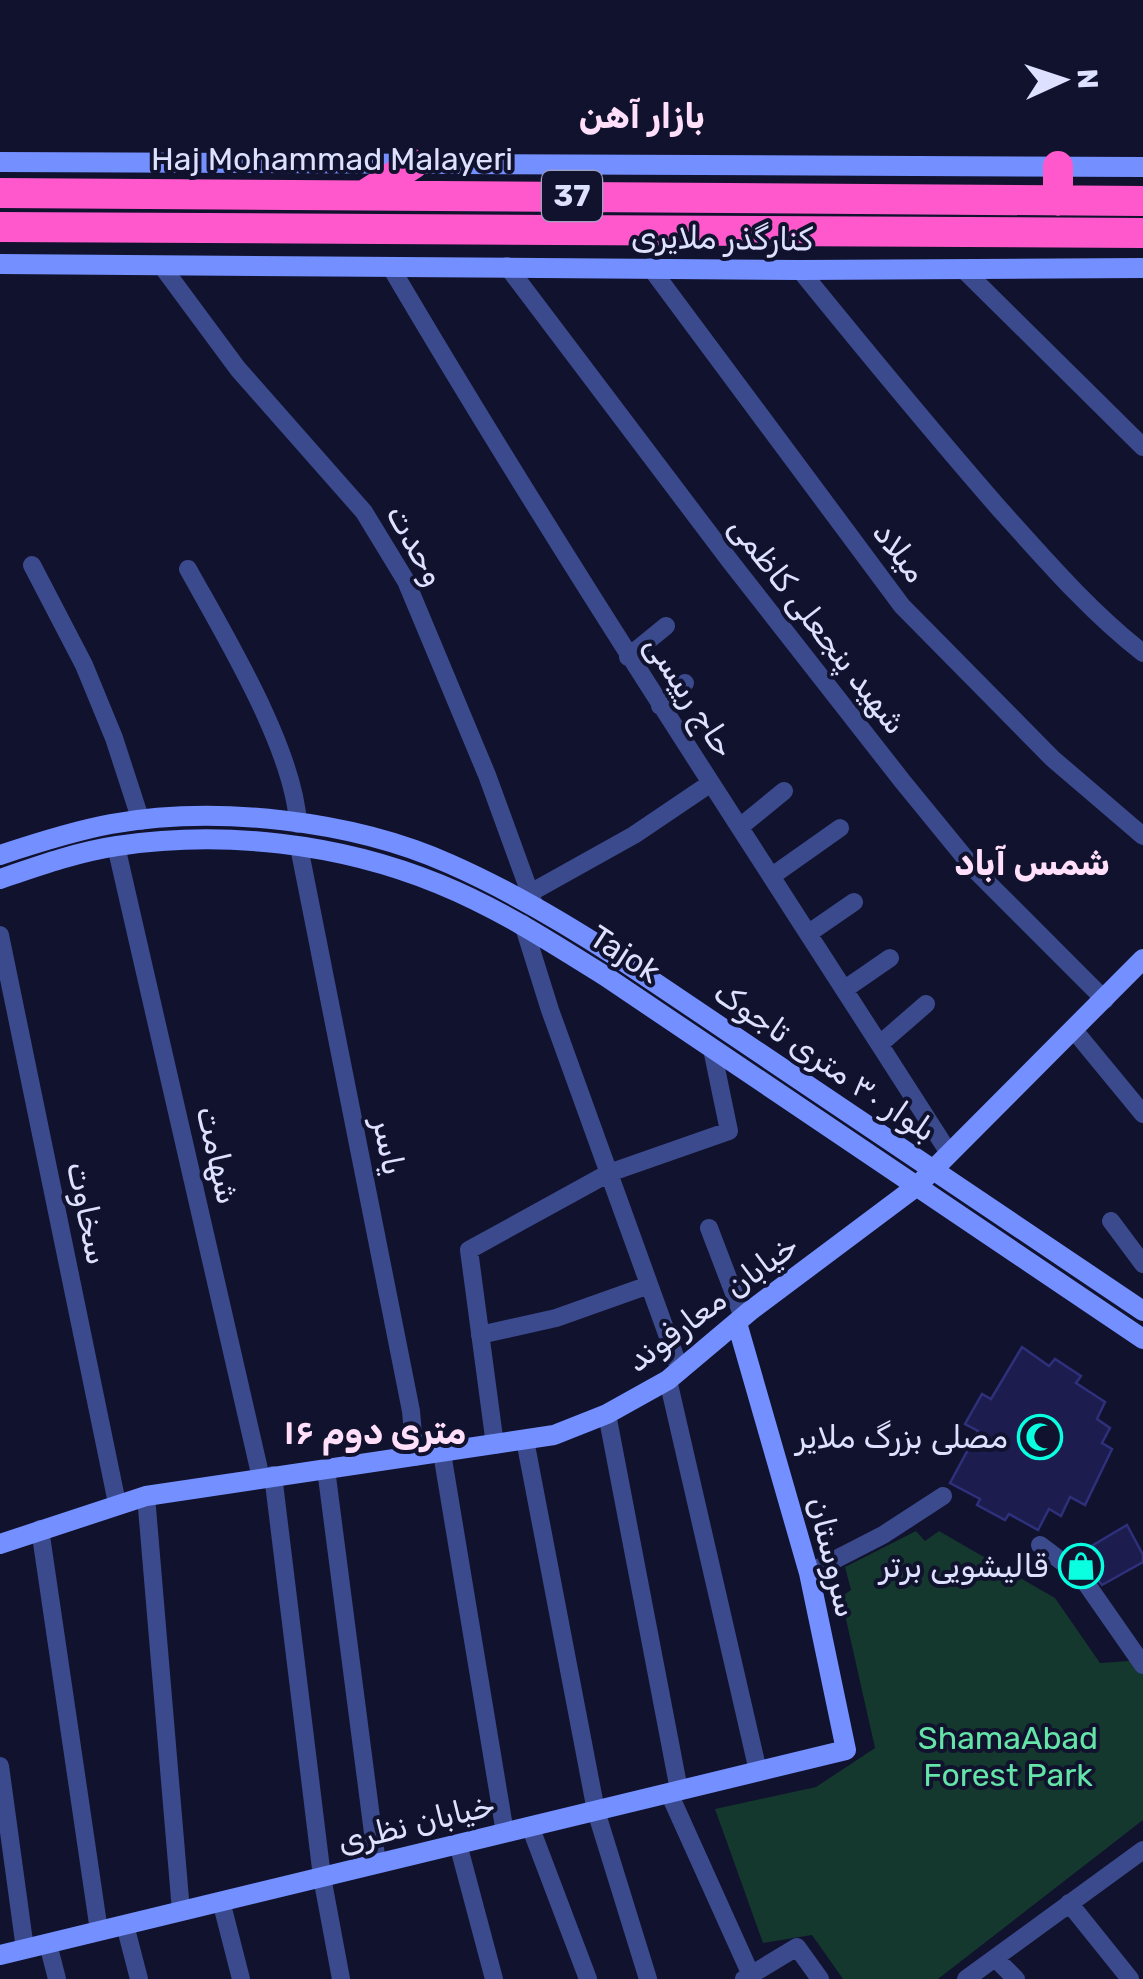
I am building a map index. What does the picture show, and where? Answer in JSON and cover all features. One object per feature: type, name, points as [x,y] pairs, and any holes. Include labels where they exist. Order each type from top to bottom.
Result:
[{"type":"highway","points":[[366,194],[412,164]]},
{"type":"highway","points":[[1058,166],[1058,201]]},
{"type":"highway","name":"Haj Mohammad Malayeri","points":[[0,193],[1143,202]]},
{"type":"highway","name":"37","points":[[0,227],[1143,234]]},
{"type":"street","points":[[0,162],[1143,167]]},
{"type":"street","name":"کنارگذر ملایری","points":[[0,264],[800,270],[1143,268]]},
{"type":"street","name":"وحدت","points":[[161,265],[238,369],[364,512],[406,581],[487,776],[532,899]]},
{"type":"street","name":"حاج رییسی","points":[[390,266],[502,456],[628,657],[949,1152]]},
{"type":"street","name":"شهید پنجعلی کاظمی","points":[[507,266],[903,782],[975,870],[1105,1000]]},
{"type":"street","name":"میلاد","points":[[650,267],[902,606],[1053,759],[1143,836]]},
{"type":"street","points":[[962,268],[1143,447]]},
{"type":"street","points":[[800,270],[1020,532],[1110,628],[1143,653]]},
{"type":"street","points":[[32,564],[99,702],[140,821]]},
{"type":"street","points":[[188,568],[230,644],[283,758],[296,799],[298,824]]},
{"type":"street","points":[[628,657],[666,626]]},
{"type":"street","points":[[660,706],[685,683]]},
{"type":"street","points":[[532,899],[711,783]]},
{"type":"street","points":[[740,826],[784,791]]},
{"type":"street","name":"بلوار ۳۰ متری تاجوک","points":[[0,855],[112,824],[191,816],[270,819],[360,834],[446,862],[532,899],[1143,1311]]},
{"type":"street","points":[[772,876],[840,828]]},
{"type":"street","name":"Tajok","points":[[0,880],[116,846],[192,840],[268,842],[354,856],[437,883],[523,924],[1143,1339]]},
{"type":"street","name":"شهامت","points":[[116,846],[267,1476],[322,1877],[340,1979]]},
{"type":"street","name":"یاسر","points":[[299,847],[411,1411],[415,1457]]},
{"type":"street","points":[[809,933],[854,902]]},
{"type":"street","points":[[523,924],[649,1284],[674,1375],[758,1771]]},
{"type":"street","name":"سخاوت","points":[[0,935],[117,1503]]},
{"type":"street","points":[[845,989],[890,958]]},
{"type":"street","points":[[932,1169],[1143,960]]},
{"type":"street","points":[[880,1044],[926,1004]]},
{"type":"street","points":[[1073,1029],[1143,1114]]},
{"type":"street","points":[[495,1445],[469,1250],[609,1173],[729,1130],[712,1048]]},
{"type":"street","name":"خیابان معارفوند","points":[[0,1544],[146,1496],[554,1436],[606,1414],[674,1375],[917,1186],[932,1169]]},
{"type":"street","points":[[1111,1222],[1143,1264]]},
{"type":"street","points":[[709,1228],[740,1320]]},
{"type":"street","points":[[480,1335],[556,1318],[649,1284]]},
{"type":"street","name":"سروستان","points":[[740,1320],[809,1573],[846,1750]]},
{"type":"street","points":[[606,1414],[674,1792],[748,1977],[798,1946],[820,1979]]},
{"type":"street","points":[[525,1440],[596,1810],[648,1979]]},
{"type":"street","points":[[442,1453],[505,1832]]},
{"type":"street","points":[[326,1469],[376,1864]]},
{"type":"street","points":[[146,1496],[181,1911]]},
{"type":"street","points":[[809,1573],[883,1535],[943,1496]]},
{"type":"street","points":[[40,1530],[99,1931]]},
{"type":"street","points":[[1040,1546],[1081,1576],[1143,1665]]},
{"type":"street","name":"خیابان نظری","points":[[0,1955],[846,1750]]},
{"type":"street","points":[[0,1766],[25,1949]]},
{"type":"street","points":[[530,1826],[588,1979]]},
{"type":"street","points":[[458,1844],[494,1979]]},
{"type":"street","points":[[966,1979],[1143,1850]]},
{"type":"street","points":[[221,1902],[241,1979]]},
{"type":"street","points":[[1070,1904],[1130,1979]]},
{"type":"street","points":[[125,1925],[139,1979]]},
{"type":"street","points":[[48,1944],[57,1979]]},
{"type":"street","points":[[994,1958],[1016,1979]]},
{"type":"green space","name":"ShamaAbad Forest Park","points":[[916,1531],[925,1541],[939,1531],[1055,1598],[1100,1663],[1143,1660],[1143,1820],[938,1979],[843,1979],[812,1935],[763,1943],[715,1809],[816,1787],[875,1748],[841,1597],[851,1590],[845,1567]]},
{"type":"building","name":"مصلی بزرگ ملایر","points":[[1022,1347],[1049,1366],[1055,1359],[1081,1376],[1076,1383],[1105,1402],[1097,1419],[1110,1428],[1102,1443],[1112,1449],[1085,1505],[1070,1497],[1061,1516],[1049,1509],[1038,1530],[1009,1514],[1005,1520],[977,1505],[980,1499],[950,1483],[978,1431],[965,1424],[982,1394],[991,1399]]},
{"type":"building","points":[[1127,1525],[1143,1562],[1102,1585],[1078,1554]]},
{"type":"place","name":"مصلی بزرگ ملایر","points":[[1040,1437]]},
{"type":"place","name":"قالیشویی برتر","points":[[1081,1566]]},
{"type":"district","name":"بازار آهن","points":[[642,116]]},
{"type":"district","name":"شمس آباد","points":[[1032,863]]},
{"type":"district","name":"۱۶ متری دوم","points":[[375,1432]]}]
